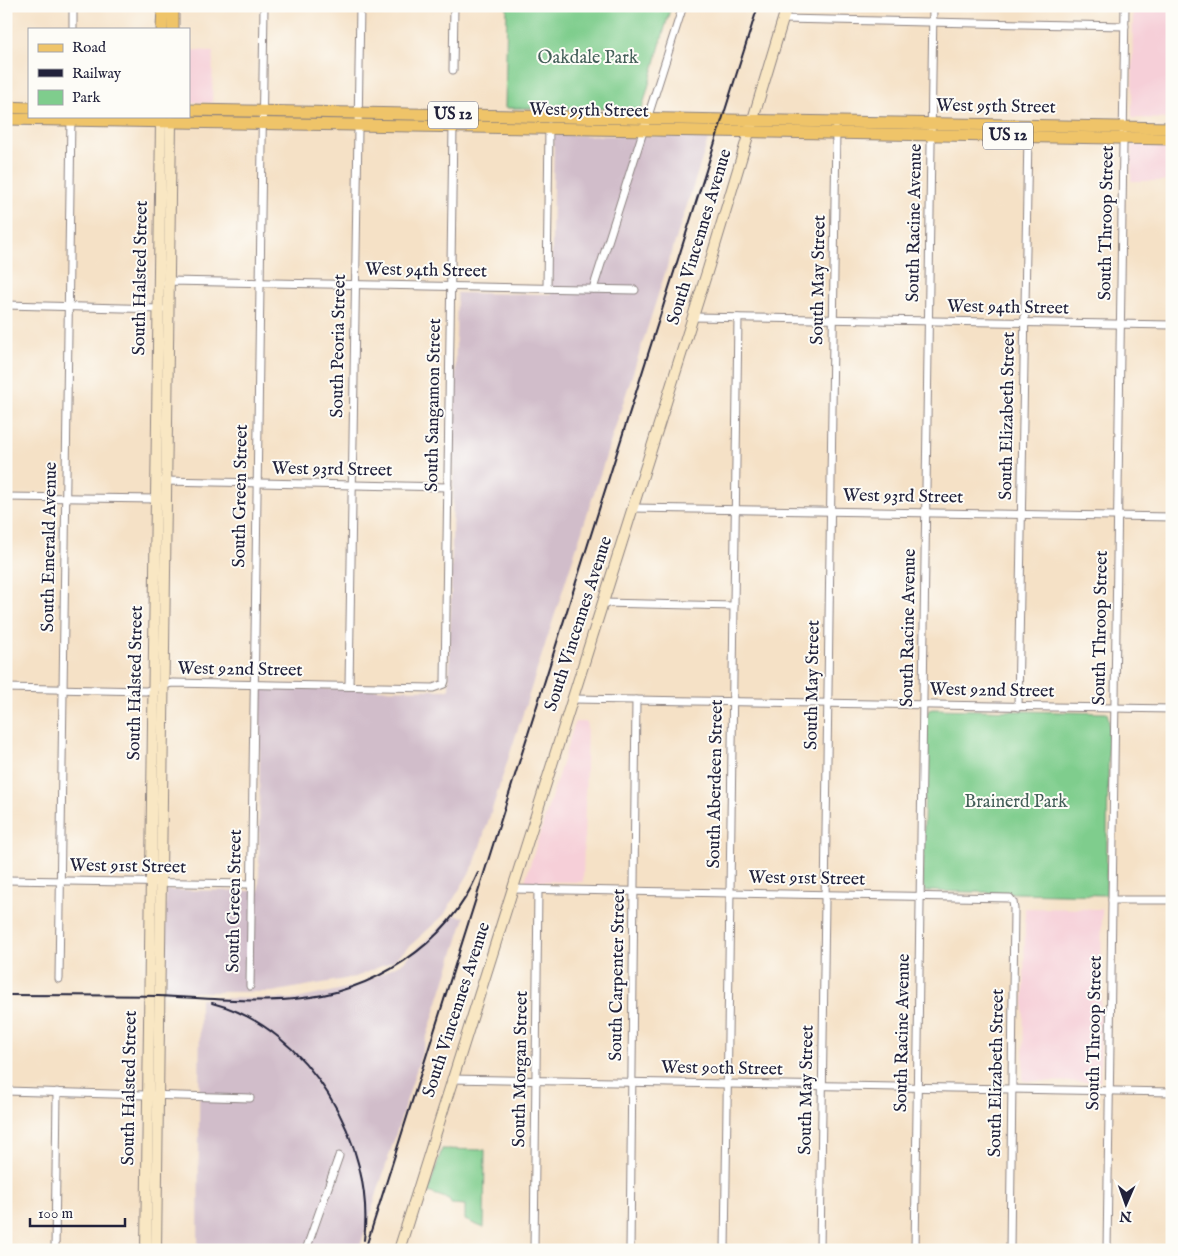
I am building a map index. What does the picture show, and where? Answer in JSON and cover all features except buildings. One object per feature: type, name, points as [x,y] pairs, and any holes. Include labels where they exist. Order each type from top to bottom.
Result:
[{"type":"main road","points":[[162,28],[163,6]]},
{"type":"main road","points":[[173,6],[173,28]]},
{"type":"main road","name":"South Vincennes Avenue","points":[[399,1250],[451,1079],[513,889],[693,317],[787,6]]},
{"type":"main road","points":[[6,107],[28,108]]},
{"type":"main road","name":"West 95th Street","points":[[190,110],[262,117]]},
{"type":"main road","name":"West 95th Street","points":[[6,119],[262,117],[1123,133],[1172,139]]},
{"type":"main road","name":"South Halsted Street","points":[[146,1250],[153,1094],[164,310],[169,281],[166,119]]},
{"type":"main road","name":"South Halsted Street","points":[[164,310],[159,288],[166,119]]},
{"type":"main road","name":"West 95th Street","points":[[358,119],[453,126],[549,122]]},
{"type":"main road","name":"West 95th Street","points":[[1123,133],[1172,128]]},
{"type":"main road","name":"South Halsted Street","points":[[153,1094],[156,1250]]},
{"type":"street","points":[[73,28],[74,6]]},
{"type":"street","name":"South Green Street","points":[[250,986],[264,6]]},
{"type":"street","name":"South Peoria Street","points":[[349,686],[360,6]]},
{"type":"street","points":[[453,70],[454,6]]},
{"type":"street","points":[[593,289],[683,6]]},
{"type":"street","name":"South Racine Avenue","points":[[915,1250],[933,6]]},
{"type":"street","name":"South Throop Street","points":[[1106,1250],[1125,6]]},
{"type":"street","points":[[783,19],[1125,26]]},
{"type":"street","name":"South Emerald Avenue","points":[[59,979],[71,118]]},
{"type":"street","points":[[547,288],[549,122]]},
{"type":"street","name":"South Sangamon Street","points":[[444,684],[453,126]]},
{"type":"street","name":"South May Street","points":[[820,1250],[836,127]]},
{"type":"street","name":"South Elizabeth Street","points":[[1018,707],[1028,131]]},
{"type":"street","points":[[159,288],[169,281]]},
{"type":"street","name":"West 94th Street","points":[[169,281],[635,290]]},
{"type":"street","points":[[6,305],[164,310]]},
{"type":"street","name":"West 94th Street","points":[[693,317],[1172,325]]},
{"type":"street","name":"South Aberdeen Street","points":[[725,1250],[738,318]]},
{"type":"street","name":"West 93rd Street","points":[[161,481],[448,487]]},
{"type":"street","points":[[6,497],[161,499]]},
{"type":"street","name":"West 93rd Street","points":[[633,508],[1172,517]]},
{"type":"street","points":[[603,603],[734,606]]},
{"type":"street","name":"West 92nd Street","points":[[6,688],[146,691],[172,683],[434,688],[444,684]]},
{"type":"street","name":"West 92nd Street","points":[[573,699],[1172,709]]},
{"type":"street","name":"South Carpenter Street","points":[[630,1250],[636,700]]},
{"type":"street","name":"West 91st Street","points":[[6,880],[250,884]]},
{"type":"street","name":"West 91st Street","points":[[513,889],[1010,898]]},
{"type":"street","name":"South Morgan Street","points":[[534,1250],[538,889]]},
{"type":"street","name":"South Elizabeth Street","points":[[1010,898],[1014,909],[1010,1250]]},
{"type":"street","points":[[1112,900],[1172,900]]},
{"type":"street","name":"West 90th Street","points":[[451,1079],[1172,1092]]},
{"type":"street","points":[[6,1091],[250,1098]]},
{"type":"street","points":[[55,1250],[57,1092]]},
{"type":"street","points":[[306,1250],[340,1156]]},
{"type":"shaded area","points":[[1133,6],[1172,6],[1172,119],[1132,118]]},
{"type":"shaded area","points":[[190,50],[213,51],[212,103],[190,102]]},
{"type":"shaded area","points":[[554,135],[709,137],[474,865],[444,915],[393,961],[356,977],[272,992],[164,992],[166,890],[259,891],[260,688],[449,690],[457,293],[551,294]]},
{"type":"shaded area","points":[[1132,145],[1172,145],[1172,181],[1131,181]]},
{"type":"shaded area","points":[[575,722],[587,722],[583,882],[525,881]]},
{"type":"shaded area","points":[[1025,908],[1102,909],[1100,1082],[1023,1081]]},
{"type":"shaded area","points":[[453,915],[465,917],[359,1250],[198,1250],[200,998],[297,999],[357,986],[403,962]]},
{"type":"green space","name":"Oakdale Park","points":[[507,6],[671,6],[642,109],[505,108]]},
{"type":"green space","name":"Brainerd Park","points":[[932,709],[1107,713],[1109,720],[1106,895],[925,891],[923,885],[926,715]]},
{"type":"green space","points":[[442,1149],[485,1150],[484,1228],[465,1220],[465,1205],[451,1204],[449,1199],[428,1192]]},
{"type":"railway","points":[[365,1250],[758,6]]},
{"type":"railway","points":[[6,995],[158,996],[226,1000],[294,999],[323,995],[351,987],[378,976],[404,961],[427,943],[447,923],[464,899],[478,873]]},
{"type":"railway","points":[[212,1003],[247,1016],[278,1037],[305,1063],[328,1095],[346,1129],[359,1166],[365,1203],[364,1240]]}]
